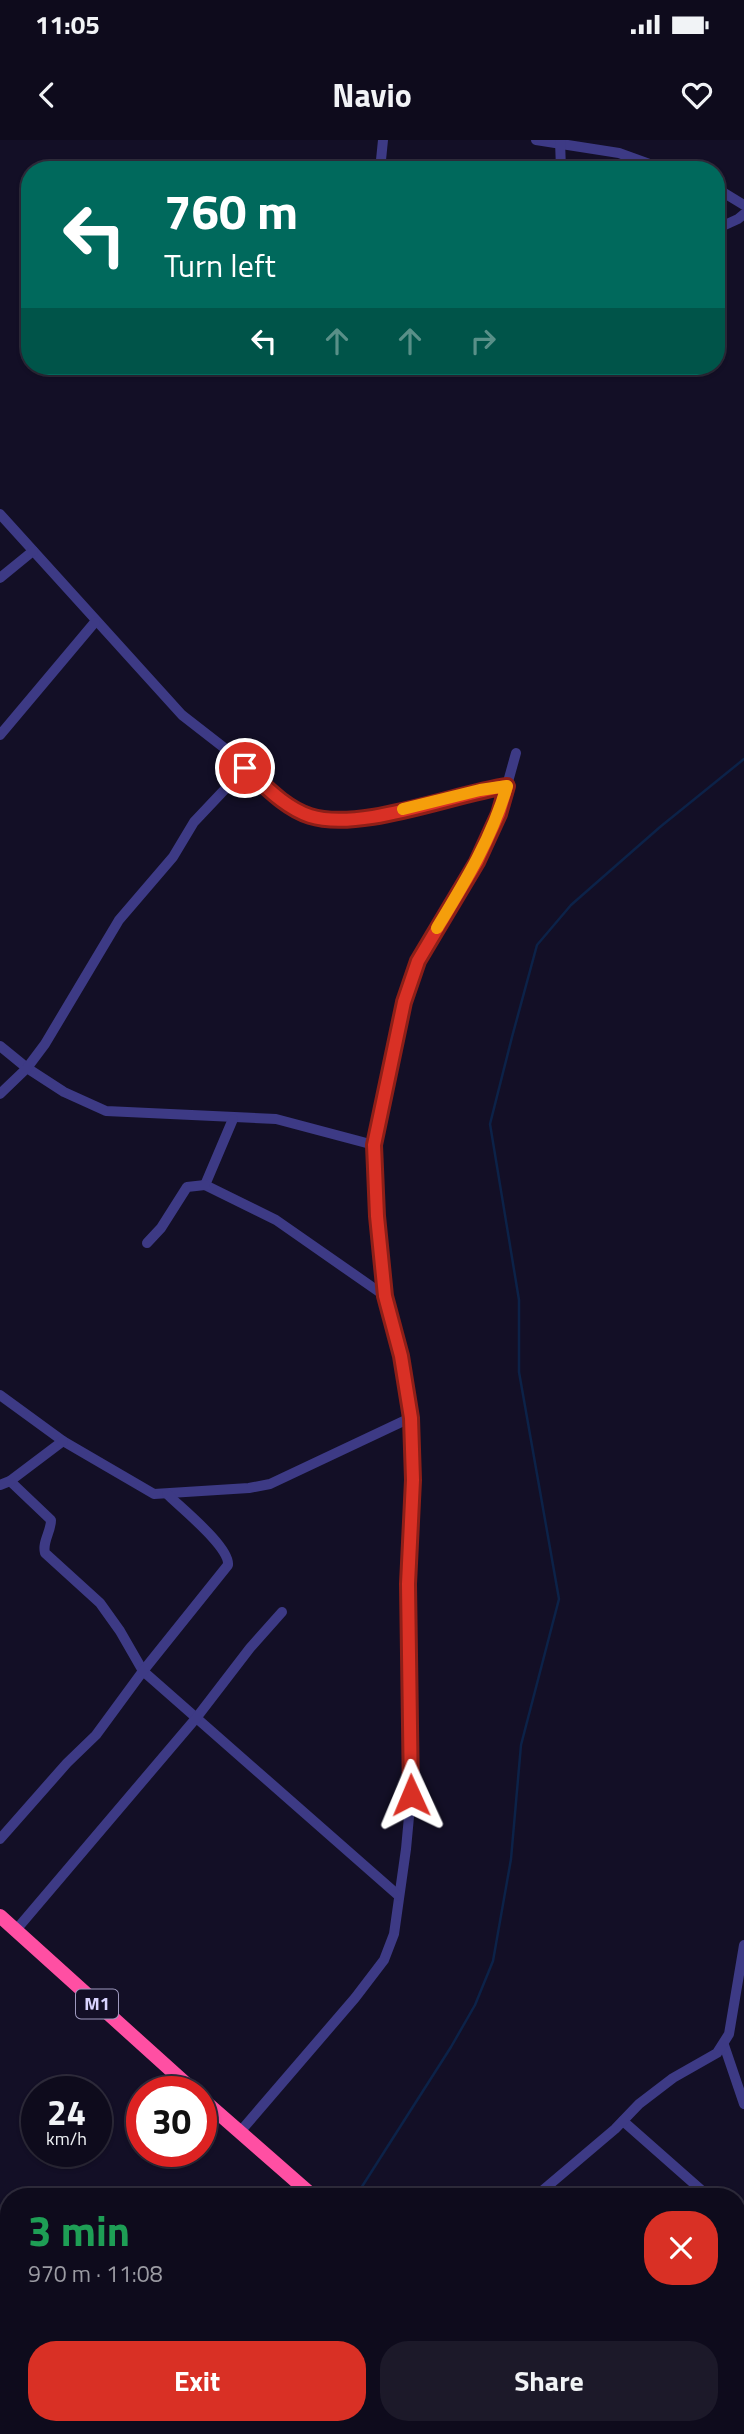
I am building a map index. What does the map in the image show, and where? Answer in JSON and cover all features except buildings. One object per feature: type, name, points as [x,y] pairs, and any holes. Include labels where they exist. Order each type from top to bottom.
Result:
[{"type":"highway","name":"M1","points":[[0,1916],[177,2076]]},
{"type":"highway","points":[[217,2112],[304,2188]]},
{"type":"street","points":[[381,161],[383,140]]},
{"type":"street","points":[[536,140],[560,141],[619,153],[641,161]]},
{"type":"street","points":[[560,141],[561,161]]},
{"type":"street","points":[[725,193],[744,205]]},
{"type":"street","points":[[725,225],[744,214]]},
{"type":"street","points":[[0,514],[182,715],[292,807],[326,820],[364,817],[507,786]]},
{"type":"street","points":[[0,578],[33,551]]},
{"type":"street","points":[[0,735],[96,622]]},
{"type":"street","points":[[240,2133],[355,1998],[384,1960],[394,1934],[411,1795],[408,1584],[413,1480],[411,1418],[401,1356],[385,1296],[377,1216],[374,1145],[404,1002],[418,961],[477,862],[499,814],[516,753]]},
{"type":"street","points":[[0,1094],[27,1068],[119,920],[173,857],[194,822],[245,768]]},
{"type":"street","points":[[0,1046],[27,1068],[64,1092],[106,1111],[233,1119],[247,1116],[283,1120],[374,1145]]},
{"type":"street","points":[[205,1185],[233,1119]]},
{"type":"street","points":[[147,1243],[161,1228],[184,1190],[193,1184],[205,1185],[276,1220],[385,1296]]},
{"type":"street","points":[[0,1395],[63,1441],[144,1490],[167,1494],[249,1489],[270,1484],[411,1418]]},
{"type":"street","points":[[63,1441],[5,1483],[51,1520],[45,1553],[100,1603],[120,1631],[142,1671],[399,1896]]},
{"type":"street","points":[[0,1839],[67,1763],[96,1735],[142,1671],[216,1583],[229,1561],[215,1541],[167,1494]]},
{"type":"street","points":[[16,1930],[197,1717],[250,1647],[282,1612]]},
{"type":"street","points":[[545,2188],[647,2098],[673,2078],[717,2053],[724,2045],[729,2034],[744,1945]]},
{"type":"street","points":[[724,2045],[744,2104]]},
{"type":"street","points":[[623,2121],[699,2188]]},
{"type":"waterway","points":[[361,2188],[451,2047],[475,2005],[493,1961],[511,1859],[521,1745],[559,1599],[519,1372],[519,1300],[490,1124],[512,1037],[537,945],[571,905],[660,827],[744,759]]},
{"type":"slow traffic","points":[[403,809],[507,786],[499,814],[477,862],[437,928]]},
{"type":"route","points":[[245,768],[292,807],[326,820],[364,817],[428,805],[480,790],[507,786],[499,814],[477,862],[418,961],[404,1002],[374,1145],[377,1216],[385,1296],[401,1356],[411,1418],[413,1480],[408,1584],[411,1795]]}]
